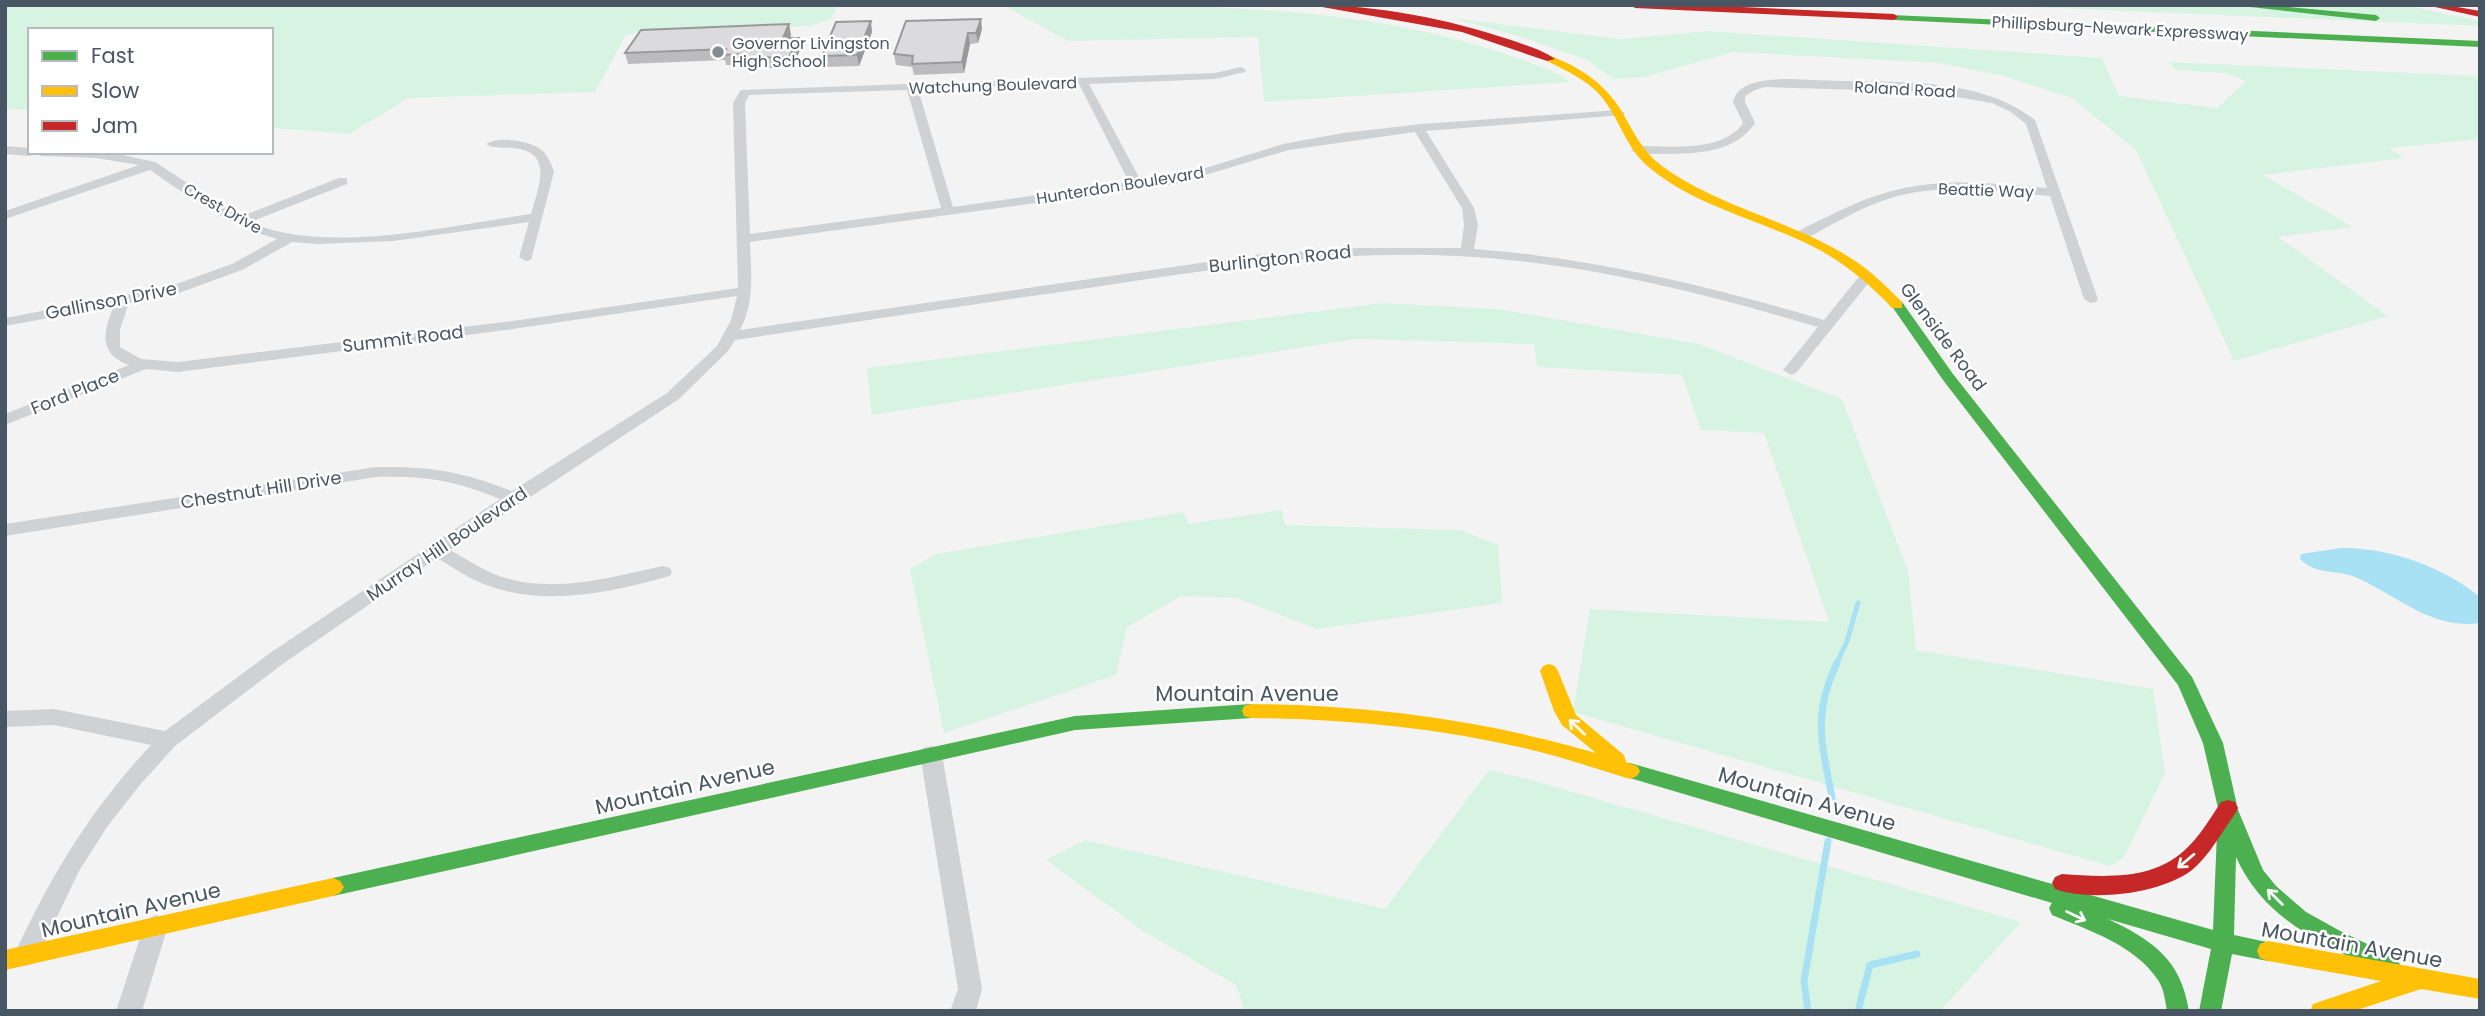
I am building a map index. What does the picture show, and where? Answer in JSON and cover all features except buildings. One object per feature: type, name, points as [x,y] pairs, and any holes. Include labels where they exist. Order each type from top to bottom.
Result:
[{"type":"main road","name":"Glenside Road","points":[[1315,5],[1420,21],[1537,54],[1559,63],[1597,87],[1619,113],[1626,133],[1637,150],[1649,161],[1681,183],[1800,236],[1846,260],[1898,304],[1936,363],[2173,662],[2186,682],[2213,743],[2228,808],[2223,943],[2210,1011]]},
{"type":"main road","name":"Phillipsburg-Newark Expressway","points":[[1635,5],[2480,44]]},
{"type":"main road","name":"Phillipsburg-Newark Expressway","points":[[1805,5],[2480,35]]},
{"type":"main road","points":[[2237,5],[2397,20]]},
{"type":"main road","points":[[2430,5],[2480,14]]},
{"type":"main road","points":[[2439,23],[2480,27]]},
{"type":"main road","points":[[1549,671],[1563,711],[1569,720],[1626,768]]},
{"type":"main road","name":"Mountain Avenue","points":[[5,960],[1075,723],[1230,711],[1322,712],[1460,728],[1533,743],[2223,943],[2480,989]]},
{"type":"main road","points":[[1993,875],[2097,886],[2124,886],[2152,880],[2176,870],[2194,856],[2228,808]]},
{"type":"main road","points":[[2228,808],[2258,879],[2297,918],[2418,979]]},
{"type":"main road","points":[[1993,875],[2129,942],[2149,956],[2165,970],[2176,988],[2178,1011]]},
{"type":"main road","points":[[2321,1011],[2418,979]]},
{"type":"street","name":"Watchung Boulevard","points":[[744,92],[1083,82],[1215,76],[1241,70]]},
{"type":"street","points":[[1083,82],[1137,185]]},
{"type":"street","name":"Roland Road","points":[[1637,150],[1707,147],[1735,140],[1746,131],[1749,123],[1738,98],[1744,90],[1759,85],[1788,83],[1956,91],[1997,101],[2028,118],[2091,299]]},
{"type":"street","points":[[912,87],[948,211]]},
{"type":"street","name":"Murray Hill Boulevard","points":[[26,955],[71,864],[99,821],[167,740],[277,658],[513,498],[673,396],[698,374],[731,336],[745,290],[739,103],[744,92]]},
{"type":"street","name":"Hunterdon Boulevard","points":[[745,239],[1205,174],[1267,151],[1350,135],[1619,113]]},
{"type":"street","points":[[1420,130],[1468,208],[1471,225],[1467,253]]},
{"type":"street","points":[[492,144],[524,145],[540,153],[545,161],[548,172],[526,257]]},
{"type":"street","points":[[5,150],[28,152]]},
{"type":"street","name":"Crest Drive","points":[[78,154],[114,156],[151,165],[241,221],[265,232],[291,237],[353,240],[535,217]]},
{"type":"street","points":[[5,215],[151,165]]},
{"type":"street","points":[[241,221],[343,181]]},
{"type":"street","name":"Beattie Way","points":[[1800,236],[1883,196],[1903,192],[1959,187],[2056,193]]},
{"type":"street","name":"Gallinson Drive","points":[[5,322],[171,291],[237,267],[291,237]]},
{"type":"street","name":"Burlington Road","points":[[731,336],[1262,258],[1346,251],[1467,253],[1572,263],[1649,277],[1754,302],[1826,325]]},
{"type":"street","points":[[1791,370],[1867,276]]},
{"type":"street","name":"Summit Road","points":[[123,300],[112,342],[122,356],[145,364],[166,367],[204,365],[513,325],[745,290]]},
{"type":"street","name":"Ford Place","points":[[5,420],[145,364]]},
{"type":"street","name":"Chestnut Hill Drive","points":[[5,530],[376,472],[421,471],[470,481],[513,498]]},
{"type":"street","points":[[438,551],[497,582],[533,588],[575,590],[663,572]]},
{"type":"street","points":[[5,719],[54,717],[167,740]]},
{"type":"street","points":[[931,754],[970,989],[963,1011]]},
{"type":"street","points":[[129,1011],[156,926]]},
{"type":"green space","points":[[5,5],[838,5],[830,20],[809,26],[626,35],[595,92],[409,98],[349,134],[273,128],[273,28],[28,28],[28,110],[5,109]]},
{"type":"green space","points":[[1003,5],[1200,7],[1332,16],[1460,40],[1548,69],[1570,82],[1264,102],[1258,37],[1068,41]]},
{"type":"green space","points":[[1983,5],[2404,5],[2480,21],[2480,26]]},
{"type":"green space","points":[[1451,18],[1620,39],[1709,31],[2102,58],[2119,96],[2217,108],[2246,81],[2225,73],[2176,70],[2169,62],[2480,76],[2480,139],[2389,148],[2404,158],[2263,175],[2353,227],[2278,237],[2388,316],[2234,361],[2136,150],[2072,98],[2004,76],[1939,63],[1733,52],[1644,77],[1614,79],[1587,60],[1522,37]]},
{"type":"green space","points":[[1383,303],[1498,309],[1699,344],[1842,399],[1908,571],[1916,650],[2153,689],[2165,773],[2124,857],[2110,866],[1573,712],[1590,609],[1829,622],[1764,433],[1701,430],[1682,375],[1537,367],[1534,344],[1356,339],[872,415],[867,368]]},
{"type":"green space","points":[[1282,510],[1285,525],[1460,530],[1498,545],[1502,603],[1317,629],[1236,598],[1181,596],[1127,627],[1116,675],[944,733],[910,569],[936,554],[1184,512],[1188,524]]},
{"type":"green space","points":[[1489,770],[2021,922],[1940,1011],[1245,1011],[1236,985],[1143,931],[1046,860],[1085,840],[1385,909]]},
{"type":"water","points":[[2341,548],[2396,555],[2450,577],[2480,597],[2480,623],[2462,624],[2430,616],[2355,577],[2313,568],[2300,559],[2301,554]]},
{"type":"waterway","points":[[1836,665],[1847,641],[1858,603]]},
{"type":"waterway","points":[[1833,803],[1823,748],[1822,716],[1829,682],[1837,663]]},
{"type":"waterway","points":[[1808,1011],[1804,981],[1828,841]]},
{"type":"waterway","points":[[1858,1011],[1870,965],[1917,954]]},
{"type":"traffic: fast","points":[[2237,5],[2376,18]]},
{"type":"traffic: fast","points":[[1894,17],[2480,44]]},
{"type":"traffic: fast","points":[[1897,305],[1948,377],[2186,682],[2213,743],[2228,808],[2223,943],[2210,1011]]},
{"type":"traffic: fast","points":[[333,887],[1075,723],[1251,711]]},
{"type":"traffic: fast","points":[[1630,771],[2223,943],[2268,951]]},
{"type":"traffic: fast","points":[[2231,816],[2256,876],[2282,906],[2334,939],[2389,965]]},
{"type":"traffic: fast","points":[[2060,908],[2118,934],[2153,958],[2166,973],[2175,990],[2178,1011]]},
{"type":"traffic: slow","points":[[1550,59],[1581,75],[1607,97],[1640,152],[1659,169],[1688,187],[1816,243],[1846,260],[1873,280],[1897,305]]},
{"type":"traffic: slow","points":[[1549,671],[1563,711],[1569,720],[1617,760]]},
{"type":"traffic: slow","points":[[1251,711],[1322,712],[1428,723],[1533,743],[1630,771]]},
{"type":"traffic: slow","points":[[5,960],[333,887]]},
{"type":"traffic: slow","points":[[2268,951],[2480,989]]},
{"type":"traffic: slow","points":[[2321,1011],[2417,980]]},
{"type":"traffic: jam","points":[[1315,5],[1375,12],[1464,29],[1494,37],[1550,59]]},
{"type":"traffic: jam","points":[[1635,5],[1894,17]]},
{"type":"traffic: jam","points":[[2430,5],[2480,14]]},
{"type":"traffic: jam","points":[[2062,883],[2116,885],[2151,880],[2167,874],[2196,853],[2228,808]]},
{"type":"place","name":"Governor Livingston High School","points":[[718,52]]}]
